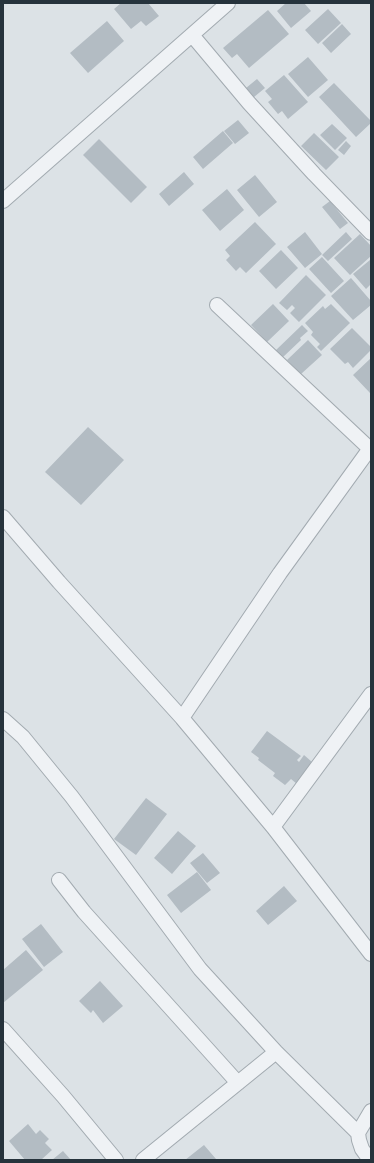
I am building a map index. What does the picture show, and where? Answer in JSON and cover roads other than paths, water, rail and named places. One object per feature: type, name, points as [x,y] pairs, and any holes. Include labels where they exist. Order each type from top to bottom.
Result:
[{"type":"street","points":[[3,201],[228,3]]},
{"type":"street","points":[[192,35],[248,103],[371,233]]},
{"type":"street","points":[[182,718],[280,573],[370,448],[217,305]]},
{"type":"street","points":[[3,517],[59,582],[182,718],[273,827],[371,954]]},
{"type":"street","points":[[273,827],[371,694]]},
{"type":"street","points":[[3,719],[23,737],[67,791],[200,969],[276,1052],[358,1133],[360,1144],[370,1160]]},
{"type":"street","points":[[59,880],[84,912],[238,1083]]},
{"type":"street","points":[[3,1029],[63,1096],[116,1160]]},
{"type":"street","points":[[143,1160],[276,1052]]},
{"type":"street","points":[[358,1133],[371,1111]]}]
